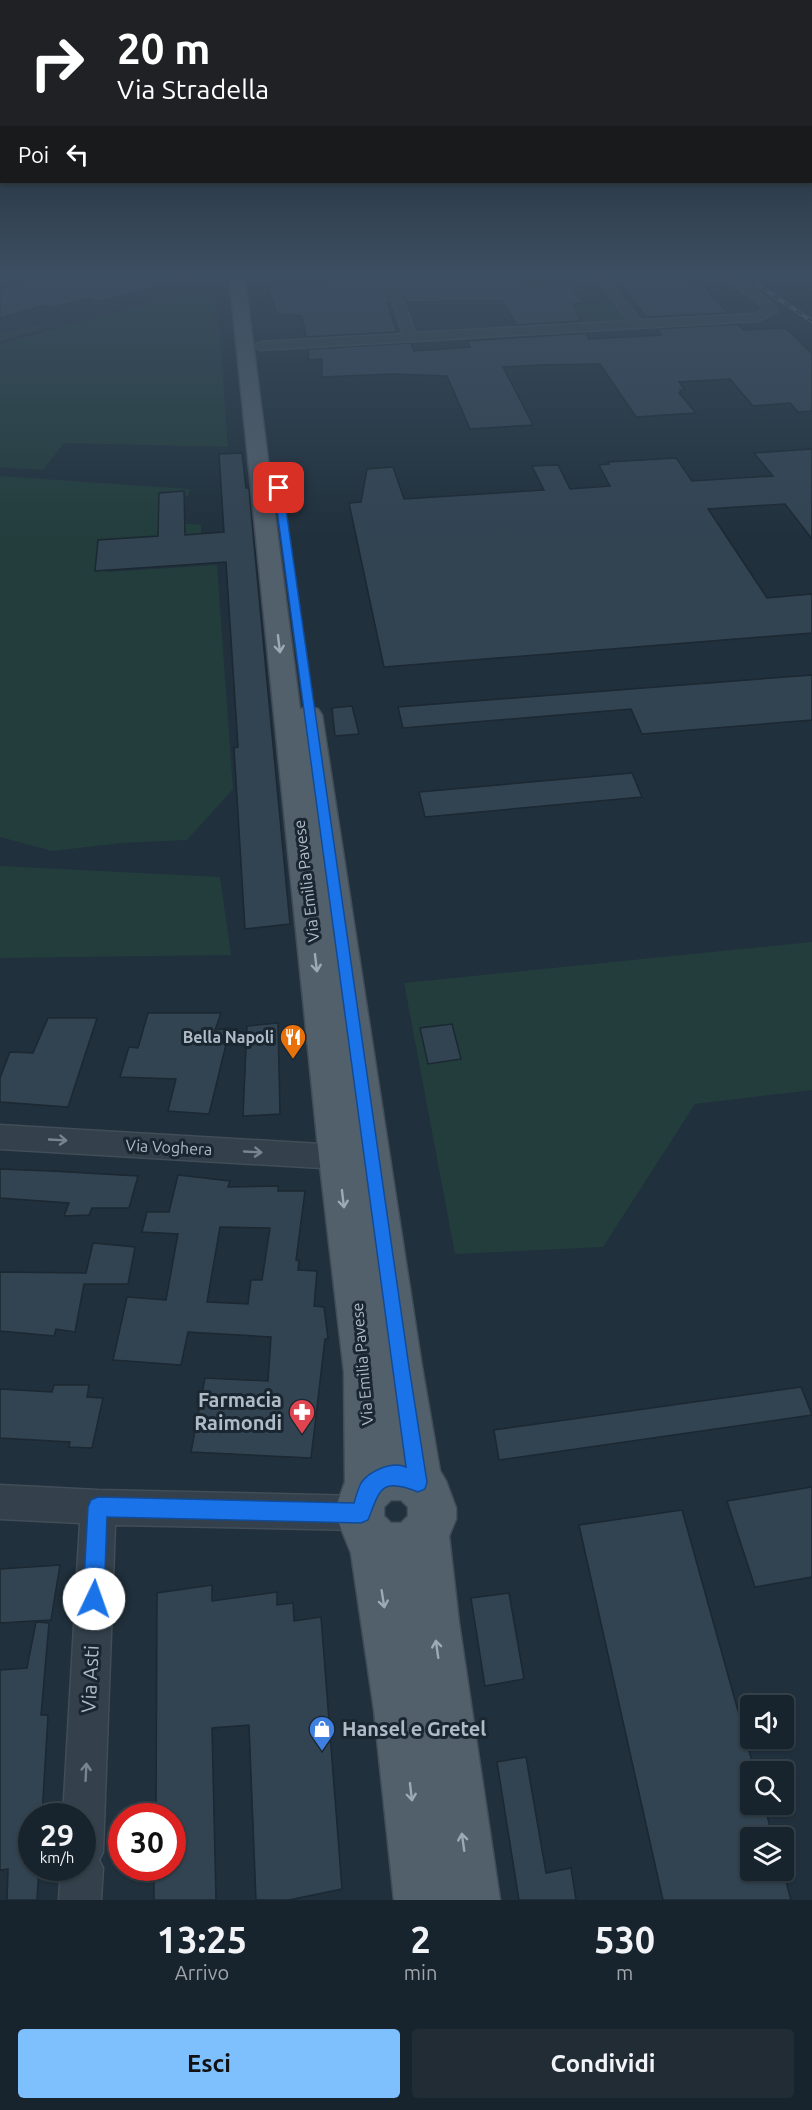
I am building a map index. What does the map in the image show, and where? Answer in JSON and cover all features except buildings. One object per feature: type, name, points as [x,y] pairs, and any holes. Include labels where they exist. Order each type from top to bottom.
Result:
[{"type":"main road","name":"Via Emilia Pavese","points":[[252,361],[338,1157],[366,1372],[368,1514],[402,1722],[423,1900]]},
{"type":"main road","name":"Via Emilia Pavese","points":[[262,361],[400,1367],[418,1482],[424,1489],[431,1506],[431,1516],[425,1534],[434,1623],[471,1900]]},
{"type":"main road","points":[[418,1482],[401,1475],[383,1477],[368,1514],[383,1547],[402,1549],[410,1547],[425,1534]]},
{"type":"street","name":"Via Voghera","points":[[0,1137],[338,1157]]},
{"type":"street","points":[[0,1502],[98,1507],[368,1514]]},
{"type":"street","name":"Via Asti","points":[[84,1803],[98,1507]]},
{"type":"street","points":[[80,1900],[81,1881]]},
{"type":"green space","points":[[0,361],[222,361],[228,447],[64,443],[43,470],[0,467]]},
{"type":"green space","points":[[0,476],[190,489],[188,496],[165,495],[171,522],[201,525],[201,540],[103,548],[105,572],[217,565],[233,789],[187,840],[122,843],[52,851],[0,837]]},
{"type":"green space","points":[[0,866],[220,877],[231,955],[0,958]]},
{"type":"green space","points":[[812,942],[812,1090],[695,1104],[603,1247],[455,1254],[404,983]]},
{"type":"place","name":"Bella Napoli","points":[[293,1060]]},
{"type":"place","name":"Farmacia Raimondi","points":[[302,1435]]},
{"type":"place","name":"Hansel e Gretel","points":[[322,1752]]},
{"type":"route","points":[[94,1599],[98,1507],[361,1513],[364,1496],[374,1482],[383,1477],[401,1475],[418,1482],[400,1367],[279,488]]}]
